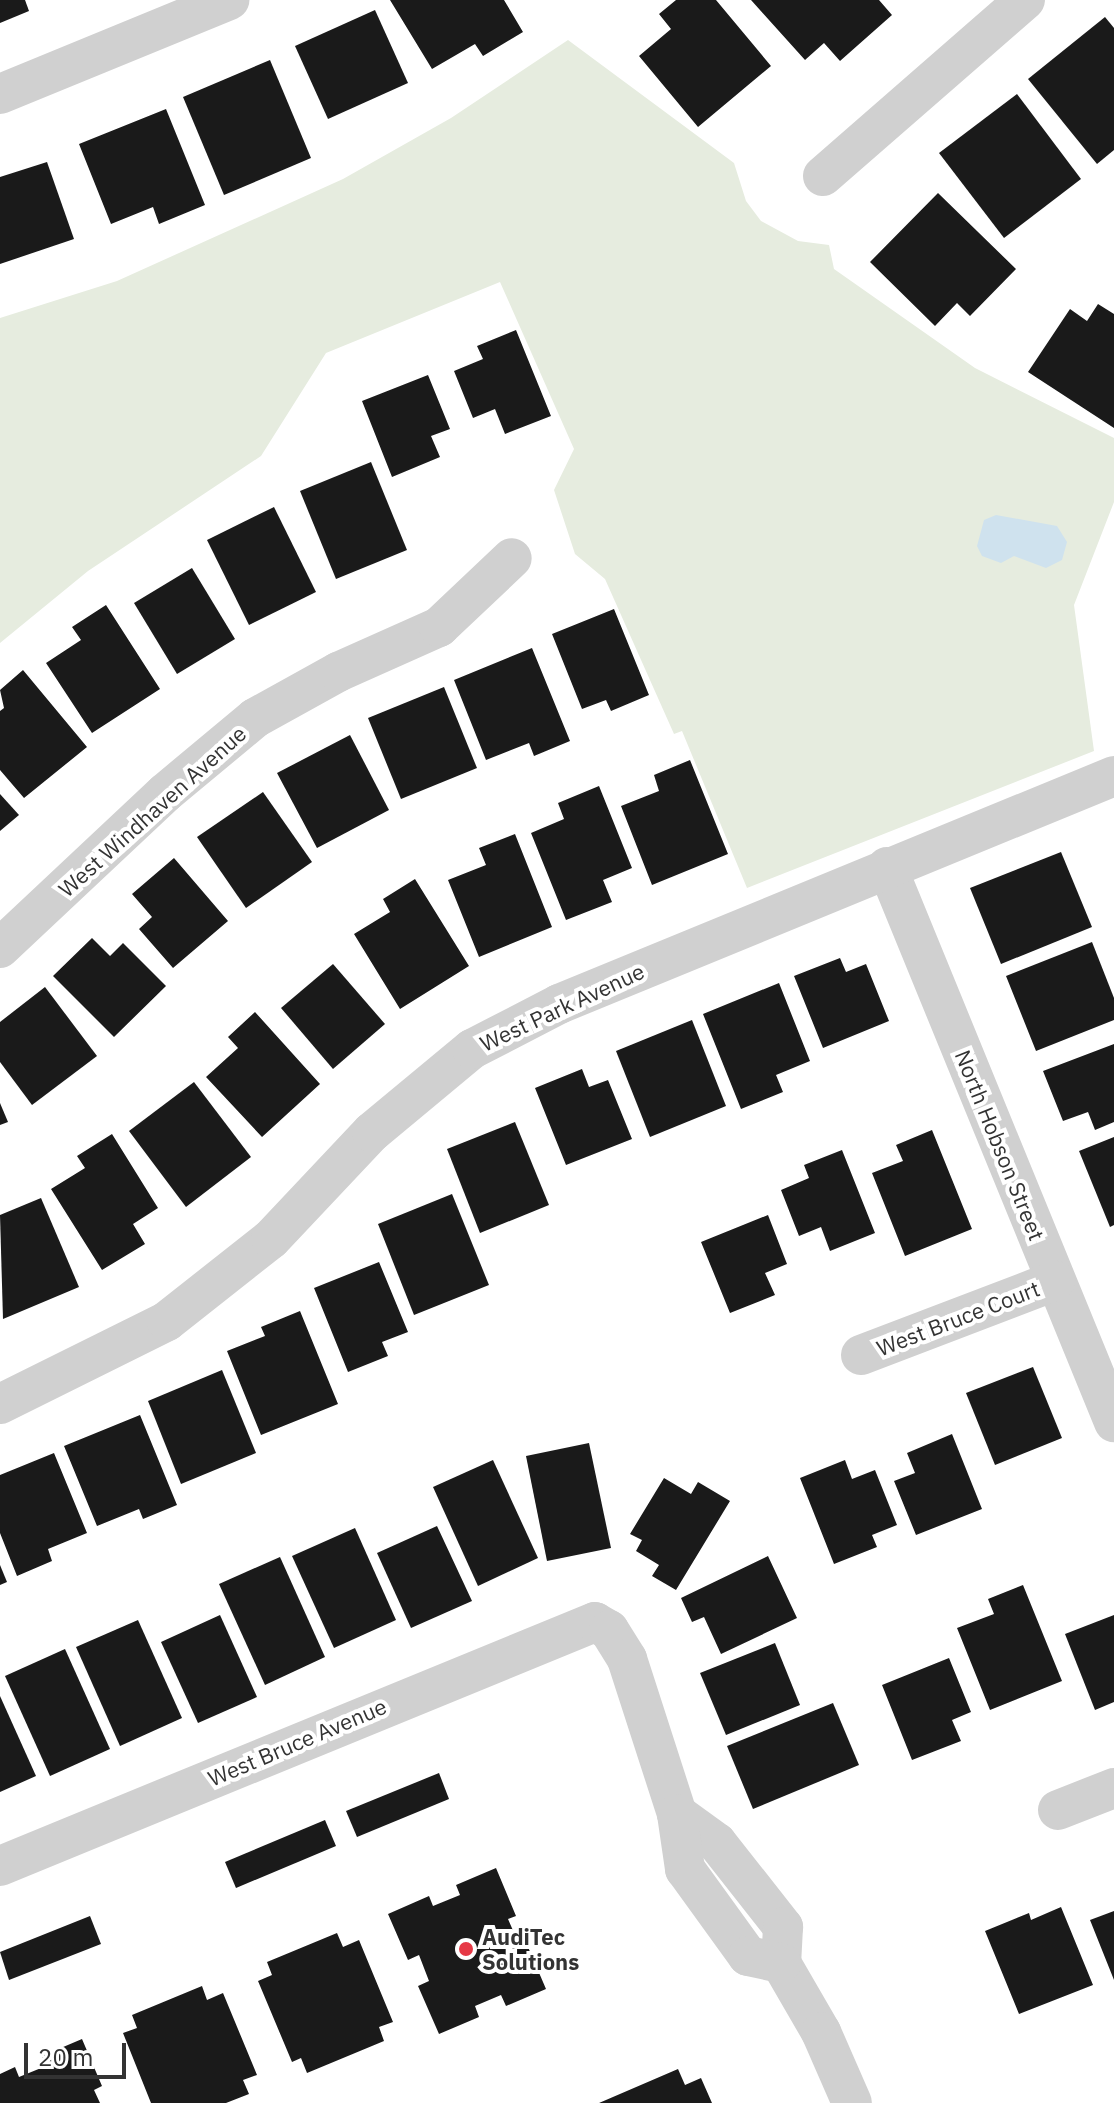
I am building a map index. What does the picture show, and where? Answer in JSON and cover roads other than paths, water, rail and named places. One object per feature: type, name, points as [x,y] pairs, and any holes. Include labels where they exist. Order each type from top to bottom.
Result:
[{"type":"street","points":[[0,94],[229,0]]},
{"type":"street","points":[[823,176],[1025,0]]},
{"type":"street","name":"West Windhaven Avenue","points":[[0,948],[165,793],[255,718],[338,672],[439,627],[512,558]]},
{"type":"street","name":"West Park Avenue","points":[[0,1404],[167,1321],[271,1239],[372,1132],[472,1049],[559,1004],[1114,776]]},
{"type":"street","name":"North Hobson Street","points":[[887,867],[1114,1422]]},
{"type":"street","name":"West Bruce Court","points":[[861,1355],[1055,1281]]},
{"type":"street","name":"West Bruce Avenue","points":[[0,1866],[595,1622],[609,1630],[627,1659],[677,1814]]},
{"type":"street","points":[[1058,1810],[1114,1788]]},
{"type":"street","points":[[677,1814],[717,1843],[783,1927],[781,1963],[821,2032],[852,2103]]},
{"type":"street","points":[[677,1814],[685,1869],[700,1891],[748,1956],[781,1963]]},
{"type":"street","points":[[700,1891],[732,1863]]},
{"type":"water","points":[[996,515],[1057,526],[1067,542],[1062,560],[1046,568],[1014,556],[1001,563],[982,556],[977,546],[984,520]]},
{"type":"place","name":"AudiTec Solutions","points":[[466,1949]]}]
